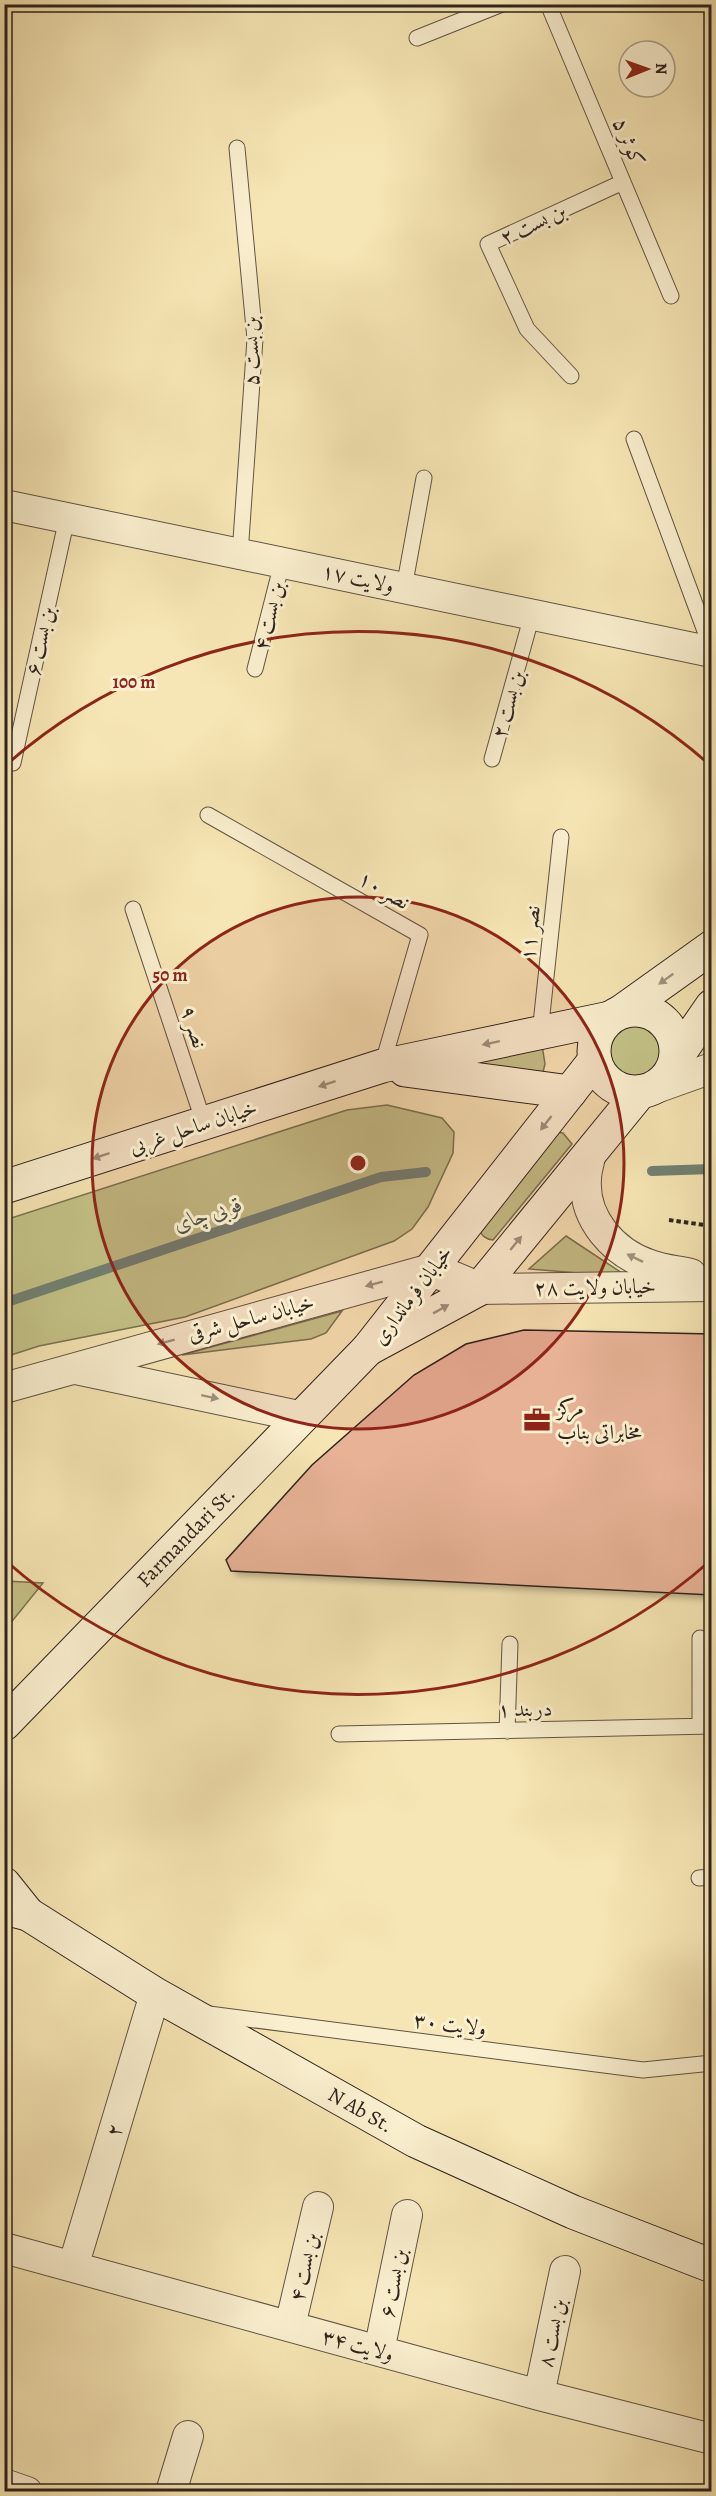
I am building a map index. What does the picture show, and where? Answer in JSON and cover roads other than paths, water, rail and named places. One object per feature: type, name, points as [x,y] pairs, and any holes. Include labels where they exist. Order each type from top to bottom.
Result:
[{"type":"main road","points":[[711,947],[615,1015],[596,1036],[594,1048],[599,1072],[616,1088],[628,1092],[646,1090],[671,1071],[676,1059],[711,1006]]},
{"type":"main road","points":[[615,1015],[632,1009],[645,1011],[666,1023],[677,1046],[676,1059]]},
{"type":"main road","name":"خیابان ساحل غربی","points":[[4,1187],[382,1066],[615,1015]]},
{"type":"main road","name":"خیابان فرمانداری","points":[[368,1349],[595,1060]]},
{"type":"main road","name":"خیابان ساحل غربی","points":[[382,1066],[570,1092]]},
{"type":"main road","name":"خیابان فرمانداری","points":[[368,1349],[479,1289],[591,1151],[646,1090]]},
{"type":"main road","points":[[431,1269],[479,1289]]},
{"type":"main road","name":"Farmandari St.","points":[[4,1724],[368,1349]]},
{"type":"main road","name":"N Ab St.","points":[[4,1884],[16,1911],[184,2011],[416,2141],[573,2212],[711,2266]]},
{"type":"street","name":"ولایت ۱۷","points":[[4,505],[711,651]]},
{"type":"street","points":[[646,1090],[711,1068]]},
{"type":"street","name":"خیابان ولایت ۲۸","points":[[591,1151],[586,1179],[587,1197],[593,1214],[610,1241],[621,1251],[650,1266],[711,1279]]},
{"type":"street","name":"خیابان ساحل شرقی","points":[[4,1388],[431,1269]]},
{"type":"street","name":"خیابان ولایت ۲۸","points":[[479,1289],[711,1286]]},
{"type":"street","name":"خیابان ساحل شرقی","points":[[70,1368],[303,1417]]},
{"type":"street","name":"۲","points":[[73,2267],[155,1994]]},
{"type":"street","name":"بن بست ۴","points":[[290,2326],[318,2207]]},
{"type":"street","name":"بن بست ۶","points":[[379,2351],[406,2215]]},
{"type":"street","name":"ولایت ۳۴","points":[[4,2248],[539,2395],[711,2439]]},
{"type":"street","name":"بن بست ۸","points":[[539,2395],[565,2271]]},
{"type":"street","points":[[171,2492],[188,2436]]},
{"type":"lane","points":[[417,38],[502,4]]},
{"type":"lane","name":"کوثر ۵","points":[[548,4],[671,296]]},
{"type":"lane","name":"بن بست ۵","points":[[237,148],[255,339],[240,554]]},
{"type":"lane","name":"بن بست ۲","points":[[571,376],[527,329],[488,244],[623,182]]},
{"type":"lane","points":[[634,439],[711,651]]},
{"type":"lane","points":[[404,588],[424,478]]},
{"type":"lane","name":"بن بست ۶","points":[[13,763],[11,741],[68,519]]},
{"type":"lane","name":"بن بست ۴","points":[[255,669],[282,563]]},
{"type":"lane","name":"بن بست ۲","points":[[492,759],[532,615]]},
{"type":"lane","name":"نصر ۱۰","points":[[208,815],[420,935],[382,1066]]},
{"type":"lane","name":"نصر ۱۱","points":[[540,1033],[561,837]]},
{"type":"lane","name":"نصر ۹","points":[[133,909],[204,1123]]},
{"type":"lane","points":[[700,1638],[706,1726]]},
{"type":"lane","points":[[507,1731],[510,1644]]},
{"type":"lane","name":"دربند ۱","points":[[339,1734],[706,1726]]},
{"type":"lane","name":"ولایت ۳۰","points":[[184,2011],[643,2070],[711,2063]]},
{"type":"waterway","name":"قوبی چای","points":[[652,1171],[712,1169]]},
{"type":"waterway","name":"قوبی چای","points":[[4,1303],[381,1177],[426,1172]]},
{"type":"place","name":"مرکز مخابراتی بناب","points":[[537,1420]]}]
